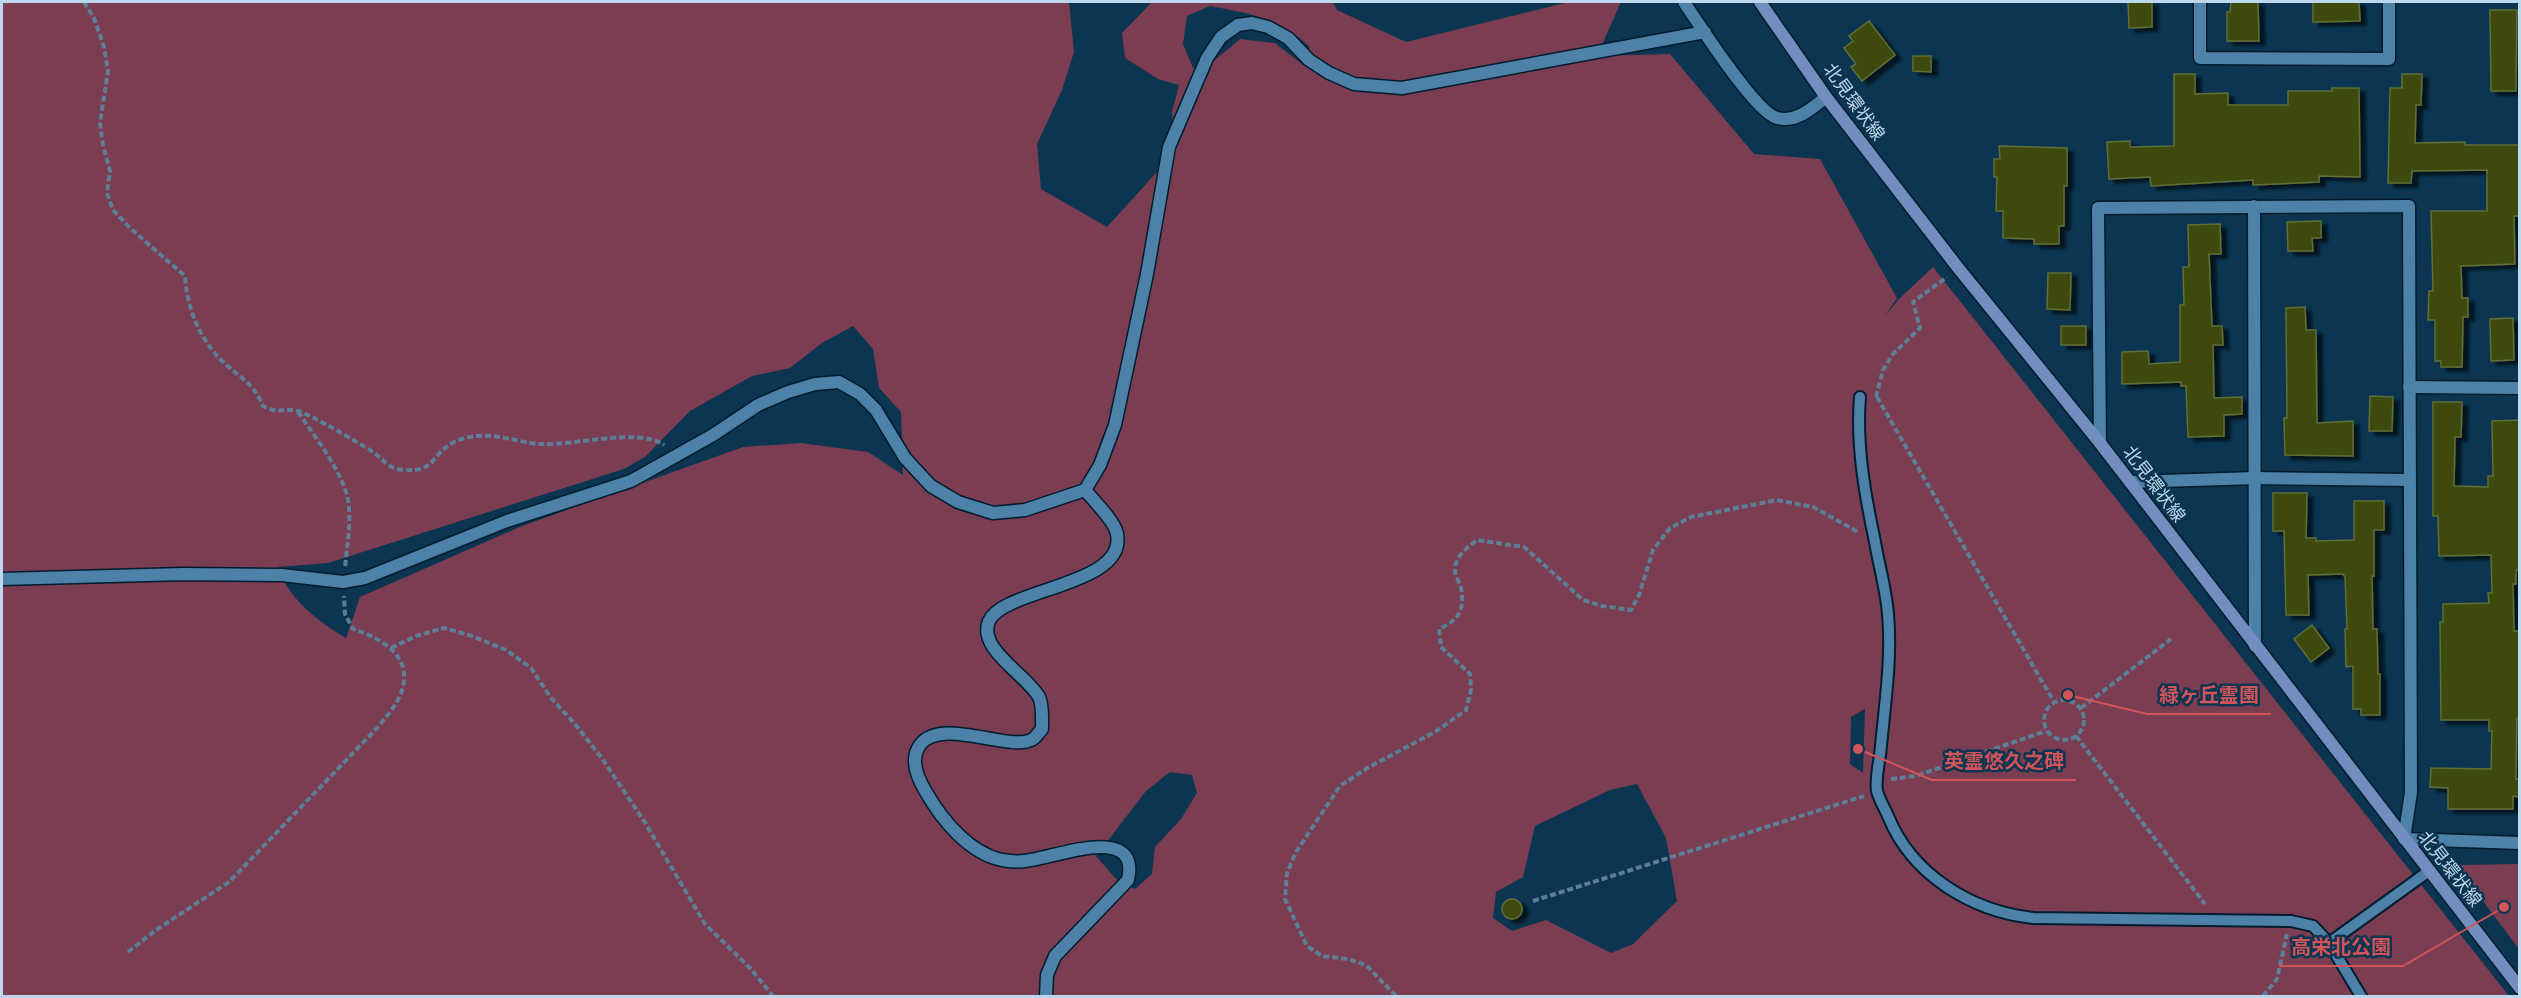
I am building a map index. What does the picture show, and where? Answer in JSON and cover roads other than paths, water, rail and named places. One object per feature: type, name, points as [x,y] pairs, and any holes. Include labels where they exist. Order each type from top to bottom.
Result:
[{"type":"main road","name":"北見環状線","points":[[1760,2],[1826,97],[1959,269],[2100,443],[2520,988]]},
{"type":"street","points":[[1684,2],[1742,84],[1774,117],[1785,119],[1798,117],[1826,97]]},
{"type":"street","points":[[2200,2],[2200,58],[2389,59],[2389,2]]},
{"type":"street","points":[[2,579],[282,574],[343,582],[365,579],[507,521],[631,481],[713,435],[758,405],[788,392],[815,384],[839,382],[860,394],[876,410],[905,458],[931,486],[958,502],[993,513],[1025,510],[1085,490],[1100,465],[1115,425],[1147,274],[1168,147],[1207,58],[1221,38],[1238,25],[1252,23],[1268,27],[1288,38],[1309,60],[1329,73],[1354,84],[1402,88],[1705,32]]},
{"type":"street","points":[[2254,206],[2255,646]]},
{"type":"street","points":[[2100,443],[2098,208],[2409,206],[2411,792],[2404,839],[2520,843]]},
{"type":"street","points":[[2409,387],[2520,388]]},
{"type":"street","points":[[2130,482],[2256,478],[2410,480]]},
{"type":"street","points":[[1046,996],[1047,975],[1055,956],[1128,880],[1131,866],[1125,854],[1116,848],[1070,850],[1024,862],[1002,860],[982,853],[965,841],[933,805],[918,778],[914,759],[920,746],[933,735],[952,734],[1020,742],[1032,740],[1042,729],[1040,698],[994,650],[988,636],[989,622],[996,612],[1016,600],[1048,591],[1083,577],[1112,556],[1117,546],[1118,533],[1085,490]]},
{"type":"lane","points":[[1860,398],[1858,424],[1874,541],[1884,585],[1889,642],[1878,786],[1894,831],[1915,862],[1935,880],[1979,905],[2009,915],[2033,918],[2219,922],[2290,921],[2313,926],[2329,943],[2361,996]]},
{"type":"lane","points":[[2329,943],[2430,871]]},
{"type":"place","name":"緑ヶ丘霊園","points":[[2068,695]]},
{"type":"place","name":"英霊悠久之碑","points":[[1858,749]]},
{"type":"place","name":"高栄北公園","points":[[2504,907]]}]
